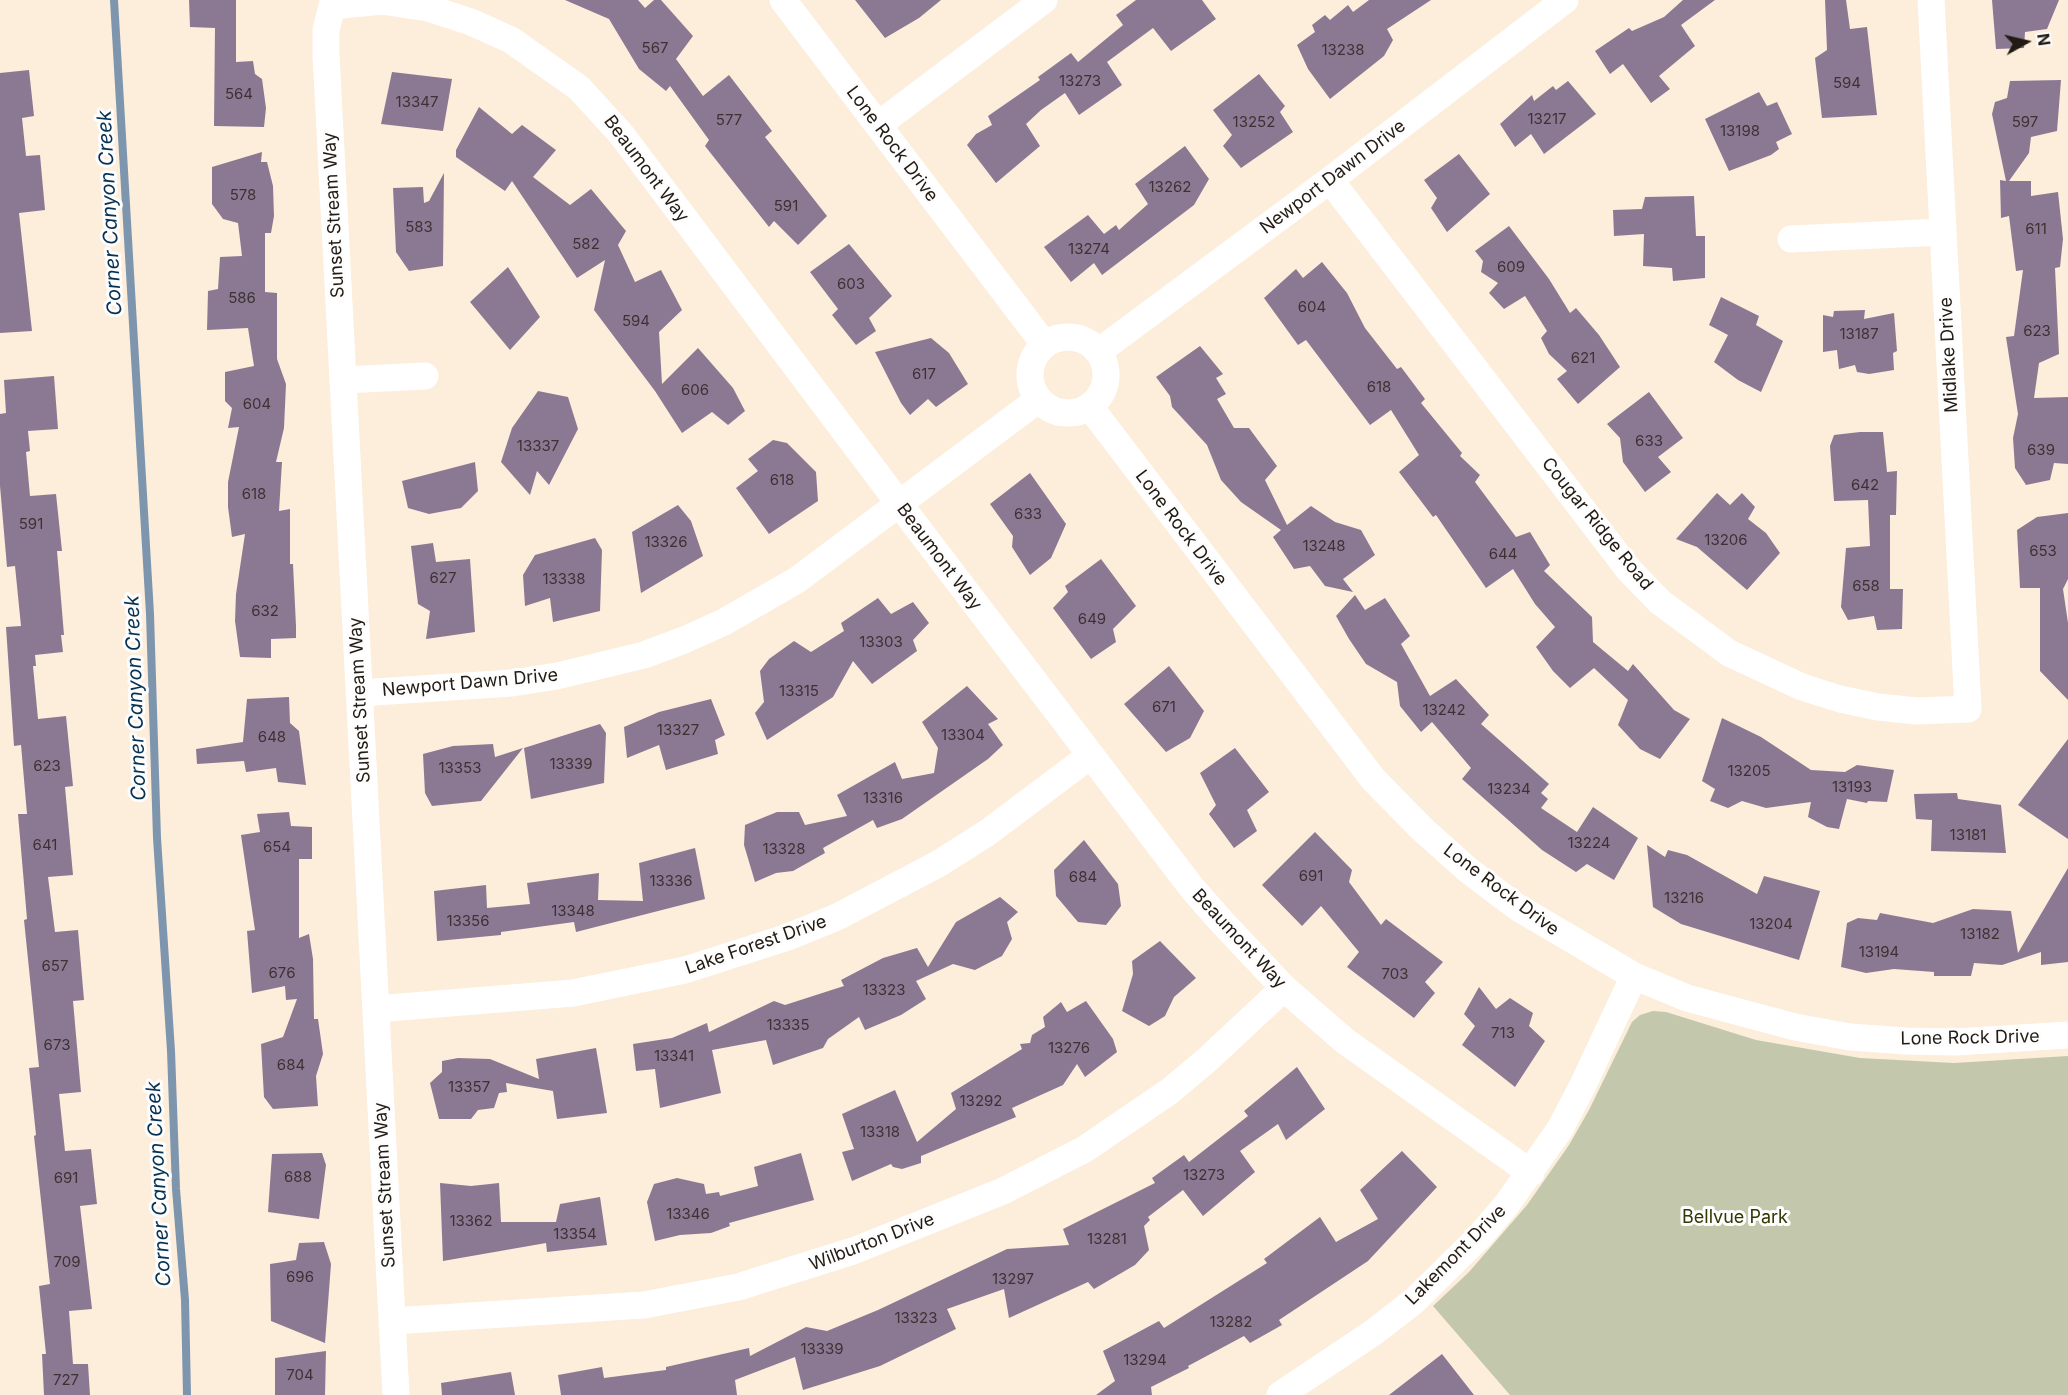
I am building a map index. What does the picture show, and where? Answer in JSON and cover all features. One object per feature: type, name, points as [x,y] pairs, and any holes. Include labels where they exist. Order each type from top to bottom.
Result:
[{"type":"street","name":"Lone Rock Drive","points":[[783,0],[1045,345]]},
{"type":"street","points":[[878,125],[1044,0]]},
{"type":"street","name":"Newport Dawn Drive","points":[[1098,352],[1330,180],[1565,0]]},
{"type":"street","name":"Midlake Drive","points":[[1932,0],[1968,709]]},
{"type":"street","name":"Beaumont Way","points":[[332,6],[382,1],[428,8],[460,18],[511,40],[579,88],[621,134],[899,505],[1192,888],[1284,988],[1346,1041],[1531,1173]]},
{"type":"street","name":"Sunset Stream Way","points":[[332,6],[326,30],[326,55],[396,1395]]},
{"type":"street","name":"Cougar Ridge Road","points":[[1330,180],[1629,570],[1660,602],[1729,653],[1802,687],[1840,699],[1878,706],[1917,711],[1968,709]]},
{"type":"street","points":[[1791,239],[1943,232]]},
{"type":"street","points":[[1074,337],[1083,340],[1098,352],[1104,360],[1106,381],[1103,391],[1090,407],[1071,414],[1061,413],[1043,405],[1032,388],[1031,368],[1034,359],[1045,345],[1055,339],[1074,337]]},
{"type":"street","points":[[343,380],[425,376]]},
{"type":"street","name":"Newport Dawn Drive","points":[[359,693],[512,683],[580,671],[644,655],[684,640],[762,602],[830,557],[1039,399]]},
{"type":"street","name":"Lone Rock Drive","points":[[1090,407],[1373,779],[1420,828],[1468,870],[1517,907],[1569,940],[1634,976],[1687,998],[1741,1014],[1850,1037],[1956,1042],[2068,1035]]},
{"type":"street","name":"Lake Forest Drive","points":[[376,1009],[573,993],[685,970],[768,944],[837,917],[938,864],[987,833],[1091,755]]},
{"type":"street","name":"Lakemont Drive","points":[[1286,1394],[1414,1301],[1479,1237],[1531,1173],[1560,1129],[1634,976]]},
{"type":"street","name":"Wilburton Drive","points":[[392,1321],[644,1305],[738,1287],[853,1251],[1003,1191],[1085,1149],[1170,1091],[1284,988]]},
{"type":"green space","name":"Bellvue Park","points":[[1653,1011],[1666,1012],[1756,1040],[1860,1058],[1954,1063],[2068,1056],[2068,1395],[1510,1395],[1433,1306],[1469,1272],[1527,1205],[1569,1145],[1589,1110],[1632,1022],[1640,1015]]},
{"type":"building","points":[[189,0],[236,0],[236,62],[253,61],[255,74],[262,79],[266,108],[264,127],[214,126],[215,28],[190,27]]},
{"type":"building","points":[[565,0],[638,0],[645,8],[654,0],[661,0],[693,36],[676,59],[703,96],[729,75],[772,131],[765,137],[827,216],[798,245],[774,221],[769,227],[705,146],[709,140],[670,86],[666,91],[639,69],[609,19]]},
{"type":"building","points":[[855,0],[941,0],[919,18],[885,38]]},
{"type":"building","points":[[1136,0],[1202,0],[1216,19],[1171,51],[1153,28],[1107,62],[1122,85],[1079,115],[1065,93],[1041,110],[1026,124],[1040,146],[996,183],[967,145],[976,134],[992,125],[988,116],[1040,80],[1038,77],[1071,53],[1078,62],[1123,25],[1116,15]]},
{"type":"building","points":[[1369,0],[1431,0],[1387,29],[1393,40],[1384,56],[1330,99],[1308,69],[1297,45],[1315,32],[1312,25],[1325,15],[1330,20],[1348,5],[1353,12]]},
{"type":"building","points":[[1683,0],[1715,0],[1681,25],[1695,46],[1659,76],[1670,89],[1651,103],[1623,64],[1610,74],[1595,51],[1629,28],[1632,31],[1664,17]]},
{"type":"building","points":[[1825,0],[1846,0],[1850,29],[1867,27],[1877,115],[1822,118],[1815,58],[1827,50]]},
{"type":"building","points":[[1992,0],[2059,0],[2047,29],[2025,32],[2024,48],[1996,49]]},
{"type":"building","points":[[29,70],[34,116],[22,118],[26,156],[40,155],[45,210],[19,213],[32,331],[0,333],[0,73]]},
{"type":"building","points":[[392,72],[452,79],[443,131],[381,124]]},
{"type":"building","points":[[1259,74],[1285,106],[1280,112],[1293,132],[1241,168],[1223,146],[1232,135],[1213,110]]},
{"type":"building","points":[[2061,80],[2057,131],[2031,137],[2029,153],[2009,181],[2031,181],[2031,196],[2058,192],[2063,239],[2060,267],[2055,268],[2059,354],[2039,363],[2034,398],[2068,397],[2068,464],[2054,463],[2050,480],[2026,485],[2015,468],[2013,438],[2018,414],[2006,337],[2014,336],[2023,270],[2016,271],[2009,216],[2001,218],[2000,180],[2006,181],[1992,114],[1995,102],[2007,98],[2010,81]]},
{"type":"building","points":[[1568,81],[1596,114],[1544,154],[1531,134],[1515,147],[1500,124],[1532,95],[1534,101],[1553,86],[1556,90]]},
{"type":"building","points":[[1759,92],[1767,106],[1777,102],[1792,134],[1776,142],[1779,149],[1771,155],[1729,171],[1705,119]]},
{"type":"building","points":[[479,107],[512,134],[522,125],[556,150],[533,177],[570,205],[591,189],[626,231],[618,245],[635,282],[661,270],[682,310],[659,332],[662,384],[698,348],[733,388],[745,411],[728,425],[712,412],[682,433],[655,391],[594,310],[605,260],[577,278],[512,181],[505,191],[456,157],[456,150]]},
{"type":"building","points":[[1185,146],[1209,179],[1194,205],[1102,275],[1094,263],[1071,282],[1044,247],[1088,215],[1104,234],[1116,225],[1119,230],[1148,204],[1135,184]]},
{"type":"building","points":[[262,152],[261,162],[267,162],[273,186],[274,216],[271,233],[265,233],[265,292],[277,293],[277,359],[286,384],[284,428],[276,462],[282,462],[279,511],[290,509],[290,564],[293,564],[296,626],[296,638],[271,639],[271,658],[240,657],[235,621],[236,594],[245,534],[232,537],[228,507],[228,482],[239,427],[228,428],[232,408],[225,401],[225,372],[254,366],[248,328],[207,330],[208,291],[218,289],[220,257],[242,256],[238,223],[223,219],[212,204],[212,167]]},
{"type":"building","points":[[1459,154],[1490,194],[1447,232],[1431,208],[1437,198],[1424,180]]},
{"type":"building","points":[[444,173],[443,266],[409,271],[396,252],[393,188],[423,187],[424,203],[429,201]]},
{"type":"building","points":[[1694,196],[1696,236],[1705,236],[1705,278],[1673,281],[1672,268],[1643,266],[1644,234],[1614,236],[1613,210],[1642,209],[1645,197]]},
{"type":"building","points":[[1509,226],[1549,279],[1570,313],[1576,308],[1599,335],[1620,367],[1578,404],[1557,379],[1567,371],[1549,354],[1541,338],[1547,331],[1525,296],[1504,309],[1489,293],[1498,283],[1481,272],[1483,261],[1475,251]]},
{"type":"building","points":[[849,244],[892,296],[869,318],[876,331],[856,345],[832,315],[838,309],[810,272]]},
{"type":"building","points":[[1322,262],[1347,293],[1365,328],[1397,369],[1401,367],[1425,399],[1421,403],[1462,453],[1460,456],[1480,475],[1475,482],[1516,537],[1530,532],[1550,565],[1544,571],[1592,617],[1593,642],[1628,671],[1633,664],[1674,710],[1690,719],[1660,759],[1640,749],[1618,725],[1628,700],[1594,668],[1570,688],[1553,671],[1536,647],[1555,627],[1535,604],[1513,569],[1486,588],[1436,515],[1433,517],[1399,472],[1419,455],[1391,410],[1370,425],[1306,340],[1298,345],[1264,298],[1296,269],[1303,278]]},
{"type":"building","points":[[508,267],[540,317],[510,350],[470,302]]},
{"type":"building","points":[[1721,297],[1759,316],[1756,325],[1783,341],[1761,392],[1738,380],[1714,362],[1728,335],[1709,325]]},
{"type":"building","points":[[1865,310],[1864,319],[1894,313],[1897,351],[1893,353],[1894,370],[1869,374],[1857,372],[1855,365],[1839,369],[1837,350],[1823,352],[1823,315],[1833,317],[1834,311]]},
{"type":"building","points":[[931,338],[949,353],[968,384],[936,407],[928,399],[910,415],[901,403],[875,352]]},
{"type":"building","points":[[1200,346],[1223,374],[1216,378],[1226,394],[1217,399],[1234,428],[1249,428],[1277,466],[1265,480],[1287,525],[1311,506],[1335,522],[1361,530],[1375,555],[1343,579],[1353,592],[1325,586],[1310,566],[1294,569],[1273,537],[1281,530],[1241,502],[1221,480],[1207,445],[1172,407],[1170,396],[1156,377]]},
{"type":"building","points":[[54,376],[58,429],[28,431],[30,451],[26,452],[30,496],[56,494],[62,551],[57,551],[64,635],[61,635],[63,652],[35,655],[36,666],[33,666],[38,719],[66,716],[73,786],[65,787],[73,875],[48,877],[55,932],[78,930],[84,1000],[73,1001],[81,1092],[59,1094],[65,1151],[91,1149],[97,1204],[80,1206],[92,1309],[69,1311],[73,1364],[88,1364],[90,1395],[44,1395],[42,1354],[46,1354],[39,1286],[50,1284],[29,1068],[39,1067],[24,920],[27,919],[18,814],[27,814],[21,745],[14,746],[6,627],[21,626],[15,566],[7,567],[0,486],[0,414],[6,413],[4,380]]},
{"type":"building","points":[[538,391],[568,397],[578,429],[549,485],[537,471],[530,495],[501,462],[512,428]]},
{"type":"building","points":[[1649,392],[1683,438],[1658,457],[1671,472],[1645,492],[1623,462],[1620,438],[1607,424]]},
{"type":"building","points":[[1883,432],[1887,472],[1897,471],[1896,515],[1890,515],[1890,589],[1903,589],[1902,629],[1877,630],[1874,616],[1848,620],[1841,607],[1846,548],[1870,546],[1868,500],[1834,501],[1830,446],[1834,435]]},
{"type":"building","points":[[773,440],[787,443],[816,472],[818,501],[769,534],[736,488],[758,471],[748,459]]},
{"type":"building","points":[[475,462],[478,491],[461,508],[429,514],[408,508],[402,481]]},
{"type":"building","points":[[1030,473],[1066,524],[1051,558],[1030,575],[1012,547],[1013,536],[990,504]]},
{"type":"building","points":[[1717,493],[1730,505],[1742,493],[1755,507],[1748,519],[1766,533],[1780,553],[1747,590],[1697,547],[1676,539]]},
{"type":"building","points":[[678,505],[691,521],[703,556],[641,593],[632,532]]},
{"type":"building","points":[[2068,513],[2068,579],[2063,589],[2068,623],[2068,700],[2040,671],[2040,588],[2020,588],[2017,530],[2037,517]]},
{"type":"building","points":[[595,538],[602,550],[600,611],[553,622],[550,598],[525,606],[523,575],[535,555]]},
{"type":"building","points":[[433,543],[436,562],[470,559],[475,632],[426,639],[430,611],[418,604],[411,546]]},
{"type":"building","points":[[1101,559],[1136,606],[1113,629],[1116,642],[1091,659],[1053,608],[1068,592],[1065,586]]},
{"type":"building","points":[[1355,595],[1365,610],[1385,598],[1410,636],[1401,644],[1430,696],[1456,679],[1489,715],[1481,724],[1549,784],[1541,793],[1548,799],[1541,808],[1577,832],[1593,807],[1638,838],[1614,880],[1587,864],[1576,872],[1542,850],[1462,779],[1471,768],[1432,722],[1421,732],[1400,706],[1397,682],[1366,664],[1349,639],[1336,616]]},
{"type":"building","points":[[878,598],[891,614],[913,602],[929,623],[913,640],[917,651],[872,684],[853,661],[833,697],[767,740],[755,713],[764,702],[760,671],[769,659],[794,641],[811,652],[844,631],[841,623]]},
{"type":"building","points":[[1169,666],[1204,711],[1190,738],[1166,752],[1124,704]]},
{"type":"building","points":[[967,686],[998,719],[988,724],[1003,745],[988,759],[902,819],[877,828],[873,820],[823,848],[825,853],[793,871],[776,873],[755,882],[744,845],[745,825],[777,812],[799,812],[805,825],[847,816],[837,795],[895,762],[902,779],[934,773],[938,748],[922,722]]},
{"type":"building","points":[[289,697],[290,723],[299,731],[306,785],[278,782],[276,768],[246,772],[244,761],[197,764],[196,749],[243,742],[247,699]]},
{"type":"building","points":[[711,699],[725,735],[715,740],[718,754],[666,770],[659,745],[627,758],[624,727],[659,712]]},
{"type":"building","points":[[1722,718],[1761,737],[1811,770],[1845,772],[1857,765],[1894,770],[1887,802],[1868,801],[1867,803],[1847,799],[1839,829],[1827,827],[1808,817],[1811,802],[1766,808],[1742,801],[1728,808],[1710,801],[1715,789],[1702,781]]},
{"type":"building","points":[[600,724],[606,733],[604,783],[531,799],[524,748]]},
{"type":"building","points":[[2068,739],[2068,839],[2018,805]]},
{"type":"building","points":[[493,744],[495,757],[523,748],[481,801],[432,806],[425,793],[423,754],[453,746]]},
{"type":"building","points":[[1235,748],[1269,792],[1247,810],[1257,831],[1234,848],[1209,814],[1216,805],[1200,773]]},
{"type":"building","points":[[1957,793],[1958,799],[2001,805],[2006,853],[1931,851],[1932,820],[1916,819],[1914,794]]},
{"type":"building","points":[[289,812],[291,826],[312,827],[312,859],[299,859],[299,938],[309,934],[313,959],[314,1019],[318,1019],[323,1054],[316,1076],[318,1106],[273,1109],[264,1097],[261,1044],[283,1037],[297,999],[286,1000],[285,986],[252,993],[247,931],[255,930],[241,835],[260,832],[257,814]]},
{"type":"building","points":[[1315,832],[1352,870],[1349,882],[1381,925],[1386,919],[1443,962],[1425,982],[1435,993],[1414,1018],[1347,967],[1359,952],[1321,906],[1302,926],[1262,885]]},
{"type":"building","points":[[1084,840],[1118,884],[1121,906],[1106,925],[1078,922],[1056,896],[1054,870]]},
{"type":"building","points":[[1647,845],[1665,857],[1668,850],[1687,855],[1757,894],[1764,876],[1820,891],[1799,960],[1681,924],[1653,907]]},
{"type":"building","points":[[695,848],[705,899],[576,932],[574,922],[501,932],[501,935],[437,941],[434,891],[486,885],[487,908],[530,904],[527,883],[599,873],[598,900],[643,901],[639,863]]},
{"type":"building","points":[[2068,868],[2068,962],[2041,965],[2041,952],[2002,965],[1974,963],[1971,976],[1934,976],[1934,972],[1894,969],[1866,973],[1841,967],[1847,923],[1858,918],[1877,920],[1880,913],[1933,923],[1973,909],[2011,911],[2018,953]]},
{"type":"building","points":[[1000,897],[1018,912],[1007,922],[1012,939],[1002,956],[975,970],[953,964],[916,981],[926,999],[901,1015],[865,1030],[859,1017],[828,1039],[823,1048],[773,1065],[766,1040],[712,1050],[721,1093],[660,1108],[655,1069],[636,1071],[633,1044],[672,1038],[707,1023],[709,1032],[774,1001],[785,1005],[844,986],[841,980],[883,958],[917,948],[928,967],[956,922]]},
{"type":"building","points":[[1160,941],[1196,978],[1174,997],[1165,1016],[1149,1026],[1122,1011],[1133,974],[1132,961]]},
{"type":"building","points":[[1479,987],[1496,1009],[1510,998],[1533,1013],[1529,1026],[1545,1041],[1515,1087],[1462,1045],[1475,1026],[1464,1014]]},
{"type":"building","points":[[1086,1001],[1113,1039],[1117,1052],[1085,1077],[1077,1064],[1063,1085],[1012,1108],[1016,1117],[921,1156],[921,1163],[902,1169],[893,1167],[891,1164],[852,1181],[842,1152],[854,1149],[842,1114],[895,1090],[917,1142],[956,1109],[951,1093],[1022,1049],[1020,1044],[1030,1043],[1032,1035],[1045,1027],[1043,1017],[1061,1002],[1067,1012]]},
{"type":"building","points":[[596,1048],[607,1113],[557,1119],[553,1091],[506,1083],[507,1092],[499,1093],[494,1108],[478,1110],[471,1119],[439,1119],[430,1083],[442,1072],[442,1061],[458,1058],[490,1059],[539,1079],[536,1059]]},
{"type":"building","points":[[1297,1067],[1325,1109],[1286,1140],[1278,1124],[1240,1151],[1255,1172],[1203,1216],[1183,1190],[1148,1217],[1150,1220],[1144,1226],[1149,1250],[1135,1265],[1094,1289],[1088,1282],[1009,1318],[1004,1289],[947,1309],[956,1329],[880,1366],[803,1390],[795,1357],[735,1380],[737,1395],[561,1395],[558,1375],[602,1367],[604,1378],[666,1370],[666,1367],[749,1348],[750,1356],[806,1327],[827,1331],[878,1310],[1007,1249],[1069,1245],[1063,1229],[1155,1183],[1152,1178],[1184,1155],[1189,1162],[1248,1116],[1244,1111]]},
{"type":"building","points":[[1402,1151],[1437,1187],[1368,1261],[1279,1320],[1282,1325],[1250,1343],[1244,1336],[1188,1366],[1189,1368],[1151,1387],[1152,1395],[1096,1395],[1115,1381],[1103,1351],[1159,1321],[1164,1328],[1267,1263],[1264,1259],[1320,1217],[1336,1242],[1378,1219],[1360,1190]]},
{"type":"building","points":[[322,1153],[326,1165],[319,1219],[268,1212],[272,1154]]},
{"type":"building","points":[[801,1153],[814,1200],[729,1223],[730,1226],[711,1233],[680,1235],[655,1241],[647,1202],[654,1184],[677,1178],[704,1184],[706,1194],[719,1192],[720,1196],[758,1186],[754,1167]]},
{"type":"building","points":[[440,1183],[471,1186],[499,1183],[501,1222],[556,1222],[560,1204],[600,1197],[607,1245],[547,1252],[546,1243],[443,1261]]},
{"type":"building","points":[[324,1242],[331,1264],[325,1343],[271,1321],[270,1264],[296,1260],[299,1243]]},
{"type":"building","points":[[326,1351],[325,1395],[275,1395],[275,1358]]},
{"type":"building","points":[[1442,1354],[1474,1395],[1389,1395]]},
{"type":"building","points":[[511,1372],[515,1395],[442,1395],[441,1383]]},
{"type":"waterway","name":"Corner Canyon Creek","points":[[114,0],[150,614],[157,838],[171,1051],[176,1189],[185,1300],[187,1395]]}]
